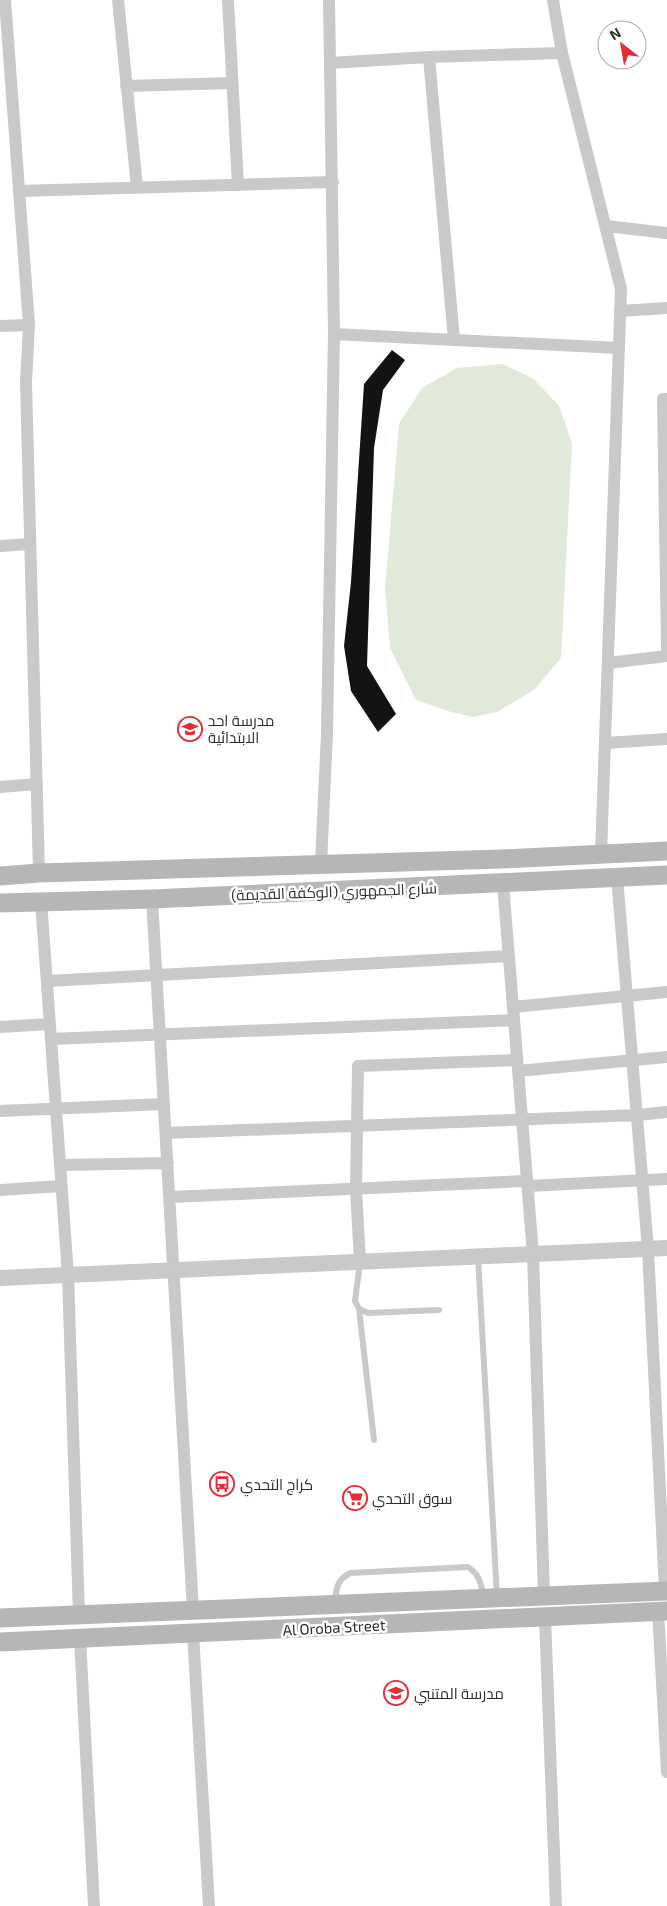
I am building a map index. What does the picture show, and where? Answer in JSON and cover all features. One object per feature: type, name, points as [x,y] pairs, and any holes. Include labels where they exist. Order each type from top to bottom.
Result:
[{"type":"main road","name":"شارع الجمهوري (الوكفة القديمة)","points":[[0,876],[86,871],[502,860],[667,851]]},
{"type":"main road","points":[[296,865],[297,892]]},
{"type":"main road","points":[[86,871],[88,900]]},
{"type":"main road","name":"شارع الجمهوري (الوكفة القديمة)","points":[[0,903],[152,899],[667,876]]},
{"type":"main road","name":"Al Oroba Street","points":[[0,1618],[666,1591]]},
{"type":"main road","name":"Al Oroba Street","points":[[0,1642],[663,1611]]},
{"type":"street","points":[[5,0],[6,97],[19,191],[28,325],[26,382],[39,873]]},
{"type":"street","points":[[118,0],[136,187]]},
{"type":"street","points":[[228,0],[238,185]]},
{"type":"street","points":[[321,864],[328,733],[334,334],[329,0]]},
{"type":"street","points":[[553,0],[562,53],[621,289],[602,854]]},
{"type":"street","points":[[330,63],[429,57],[562,53]]},
{"type":"street","points":[[429,57],[454,340]]},
{"type":"street","points":[[126,86],[232,83]]},
{"type":"street","points":[[19,191],[333,182]]},
{"type":"street","points":[[606,226],[667,233]]},
{"type":"street","points":[[620,311],[667,308]]},
{"type":"street","points":[[0,326],[28,325]]},
{"type":"street","points":[[334,334],[619,348]]},
{"type":"street","points":[[667,399],[663,399],[666,482],[667,648]]},
{"type":"street","points":[[0,546],[30,544]]},
{"type":"street","points":[[608,663],[667,656]]},
{"type":"street","points":[[605,743],[667,740]]},
{"type":"street","points":[[0,787],[37,784]]},
{"type":"street","points":[[618,877],[648,1249],[666,1591]]},
{"type":"street","points":[[503,884],[534,1254],[544,1596]]},
{"type":"street","points":[[152,899],[192,1610]]},
{"type":"street","points":[[41,901],[68,1275],[79,1615]]},
{"type":"street","points":[[47,981],[508,956]]},
{"type":"street","points":[[51,1039],[160,1035],[513,1013],[667,992]]},
{"type":"street","points":[[0,1027],[50,1024]]},
{"type":"street","points":[[360,1262],[356,1189],[358,1066],[518,1066],[667,1057]]},
{"type":"street","points":[[0,1111],[164,1104]]},
{"type":"street","points":[[166,1133],[522,1120],[667,1112]]},
{"type":"street","points":[[60,1166],[168,1164]]},
{"type":"street","points":[[170,1197],[667,1179]]},
{"type":"street","points":[[0,1190],[61,1186]]},
{"type":"street","points":[[0,1278],[667,1248]]},
{"type":"street","points":[[663,1611],[667,1772]]},
{"type":"street","points":[[545,1616],[556,1906]]},
{"type":"street","points":[[193,1633],[209,1906]]},
{"type":"street","points":[[80,1638],[94,1906]]},
{"type":"lane","points":[[478,1257],[491,1598]]},
{"type":"lane","points":[[360,1262],[355,1301],[359,1309],[374,1440]]},
{"type":"lane","points":[[359,1309],[368,1312],[439,1310]]},
{"type":"lane","points":[[335,1604],[336,1586],[342,1578],[350,1573],[468,1567],[475,1572],[491,1598]]},
{"type":"green space","points":[[503,364],[534,379],[559,406],[572,444],[561,658],[534,690],[497,712],[473,717],[416,700],[390,648],[385,589],[399,424],[422,388],[457,368]]},
{"type":"building","points":[[392,350],[405,360],[383,390],[374,448],[367,666],[396,714],[378,732],[351,691],[344,646],[351,582],[364,384]]},
{"type":"place","name":"مدرسة احد الابتدائية","points":[[190,729]]},
{"type":"place","name":"كراج التحدي","points":[[222,1484]]},
{"type":"place","name":"سوق التحدي","points":[[355,1498]]},
{"type":"place","name":"مدرسة المتنبي","points":[[396,1693]]}]
